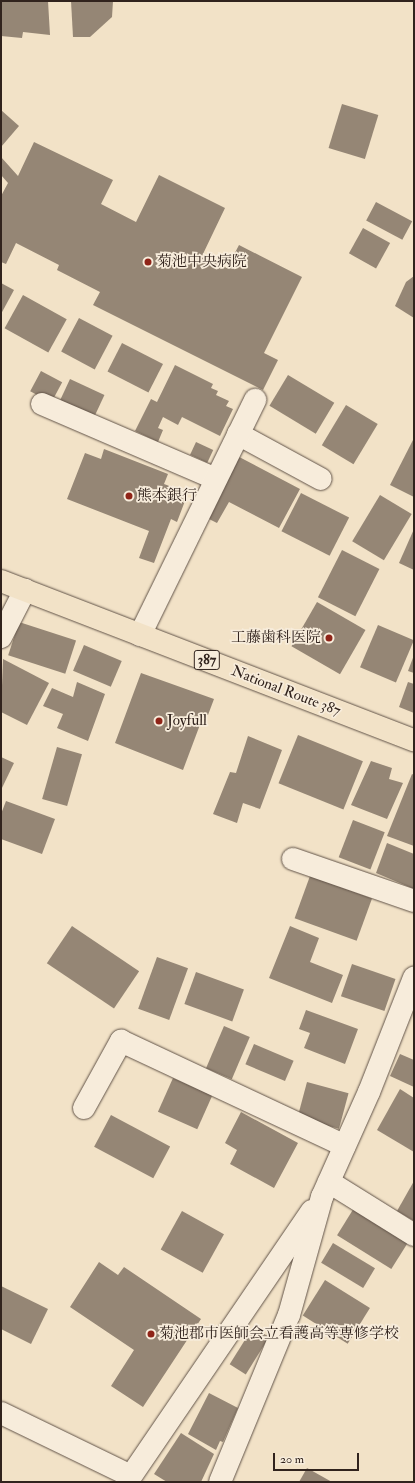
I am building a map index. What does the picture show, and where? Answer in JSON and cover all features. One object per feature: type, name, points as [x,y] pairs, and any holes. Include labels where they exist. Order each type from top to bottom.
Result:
[{"type":"highway","name":"National Route 387","points":[[1,581],[414,740]]},
{"type":"street","points":[[140,635],[255,400]]},
{"type":"street","points":[[42,404],[216,479]]},
{"type":"street","points":[[238,434],[321,479]]},
{"type":"street","points":[[1,637],[25,590]]},
{"type":"street","points":[[293,859],[414,901]]},
{"type":"street","points":[[220,1482],[289,1315],[325,1189],[345,1146],[414,978]]},
{"type":"street","points":[[84,1108],[121,1041],[345,1146]]},
{"type":"street","points":[[325,1189],[414,1235]]},
{"type":"street","points":[[1,1413],[129,1479],[325,1189]]},
{"type":"building","points":[[1,1],[48,1],[50,35],[23,32],[22,38],[1,36]]},
{"type":"building","points":[[71,1],[113,1],[112,17],[90,37],[73,37]]},
{"type":"building","points":[[342,104],[378,115],[365,159],[329,148]]},
{"type":"building","points":[[1,110],[19,126],[1,147]]},
{"type":"building","points":[[34,142],[113,180],[101,204],[136,222],[159,175],[225,208],[202,256],[227,268],[239,245],[302,277],[264,353],[278,360],[263,390],[93,305],[100,292],[57,270],[59,265],[16,243],[6,264],[1,262],[1,196],[8,183],[1,175],[1,157],[18,176]]},
{"type":"building","points":[[376,202],[412,221],[402,240],[366,221]]},
{"type":"building","points":[[363,228],[390,243],[376,268],[349,253]]},
{"type":"building","points":[[414,276],[414,318],[395,306],[406,282]]},
{"type":"building","points":[[1,283],[14,290],[1,314]]},
{"type":"building","points":[[23,295],[67,319],[48,352],[5,328]]},
{"type":"building","points":[[79,318],[113,336],[95,369],[61,352]]},
{"type":"building","points":[[122,343],[163,364],[148,392],[107,372]]},
{"type":"building","points":[[175,365],[213,384],[211,388],[218,391],[216,395],[229,401],[226,406],[233,409],[220,436],[182,417],[178,425],[163,417],[158,428],[163,430],[158,442],[135,431],[151,399],[157,402]]},
{"type":"building","points":[[41,371],[62,382],[51,403],[30,391]]},
{"type":"building","points":[[288,375],[334,403],[316,434],[269,406]]},
{"type":"building","points":[[70,379],[104,395],[92,422],[57,406]]},
{"type":"building","points":[[346,405],[378,424],[354,464],[322,445]]},
{"type":"building","points":[[414,438],[414,497],[390,485]]},
{"type":"building","points":[[196,442],[213,450],[207,463],[190,455]]},
{"type":"building","points":[[222,448],[300,489],[279,528],[229,502],[217,523],[191,510]]},
{"type":"building","points":[[104,449],[168,474],[164,484],[188,493],[177,522],[171,519],[154,563],[139,558],[149,531],[67,499],[85,453],[101,459]]},
{"type":"building","points":[[301,493],[349,518],[330,556],[281,531]]},
{"type":"building","points":[[380,495],[412,514],[384,560],[352,541]]},
{"type":"building","points":[[414,529],[414,570],[399,563]]},
{"type":"building","points":[[342,550],[379,569],[355,616],[318,597]]},
{"type":"building","name":"工藤歯科医院","points":[[317,602],[365,630],[340,674],[292,646]]},
{"type":"building","points":[[19,622],[76,641],[65,674],[8,655]]},
{"type":"building","points":[[378,625],[414,640],[396,683],[360,667]]},
{"type":"building","points":[[84,645],[122,661],[111,687],[73,671]]},
{"type":"building","points":[[414,655],[414,673],[408,671]]},
{"type":"building","points":[[3,659],[49,683],[27,725],[1,712]]},
{"type":"building","points":[[141,673],[214,699],[208,715],[204,714],[183,770],[115,743]]},
{"type":"building","points":[[77,682],[105,694],[88,741],[57,728],[63,714],[43,706],[52,688],[73,697]]},
{"type":"building","points":[[408,682],[414,684],[414,713],[399,707]]},
{"type":"building","points":[[298,735],[363,761],[343,809],[279,783]]},
{"type":"building","points":[[248,736],[282,750],[260,809],[243,803],[237,823],[213,814],[230,772],[236,773]]},
{"type":"building","points":[[57,747],[82,754],[67,806],[42,799]]},
{"type":"building","points":[[1,757],[14,763],[1,790]]},
{"type":"building","points":[[371,761],[392,768],[389,779],[403,783],[387,819],[351,805]]},
{"type":"building","points":[[412,774],[414,775],[414,846],[387,836]]},
{"type":"building","points":[[6,801],[55,819],[42,854],[1,839],[1,814]]},
{"type":"building","points":[[353,820],[385,832],[370,870],[339,857]]},
{"type":"building","points":[[387,843],[414,854],[414,889],[376,873]]},
{"type":"building","points":[[310,876],[372,899],[357,941],[295,918]]},
{"type":"building","points":[[72,926],[139,971],[114,1009],[47,963]]},
{"type":"building","points":[[290,926],[319,938],[310,962],[343,975],[332,1003],[269,978]]},
{"type":"building","points":[[157,957],[188,968],[169,1020],[138,1009]]},
{"type":"building","points":[[352,964],[395,979],[384,1011],[341,996]]},
{"type":"building","points":[[196,972],[244,989],[232,1021],[184,1004]]},
{"type":"building","points":[[306,1010],[358,1029],[345,1064],[304,1048],[310,1033],[299,1029]]},
{"type":"building","points":[[224,1026],[250,1037],[232,1079],[206,1068]]},
{"type":"building","points":[[254,1044],[294,1061],[285,1081],[245,1064]]},
{"type":"building","points":[[400,1054],[414,1060],[414,1087],[390,1076]]},
{"type":"building","points":[[173,1078],[212,1095],[197,1129],[158,1112]]},
{"type":"building","points":[[307,1082],[349,1093],[339,1129],[297,1118]]},
{"type":"building","points":[[400,1089],[414,1098],[414,1152],[377,1130]]},
{"type":"building","points":[[241,1112],[298,1143],[274,1188],[230,1164],[237,1150],[225,1143]]},
{"type":"building","points":[[111,1115],[170,1146],[153,1178],[94,1147]]},
{"type":"building","points":[[414,1181],[414,1221],[397,1211]]},
{"type":"building","points":[[354,1208],[408,1242],[391,1269],[337,1235]]},
{"type":"building","points":[[182,1211],[224,1234],[203,1273],[161,1249]]},
{"type":"building","points":[[333,1243],[375,1268],[363,1288],[321,1263]]},
{"type":"building","name":"菊池郡市医師会立看護高等専修学校","points":[[99,1262],[118,1275],[124,1267],[201,1319],[143,1407],[111,1386],[134,1350],[70,1307]]},
{"type":"building","points":[[325,1280],[370,1308],[348,1344],[303,1316]]},
{"type":"building","points":[[1,1286],[48,1309],[31,1344],[1,1329]]},
{"type":"building","points":[[253,1327],[269,1337],[246,1374],[230,1364]]},
{"type":"building","points":[[209,1393],[238,1408],[223,1442],[220,1441],[216,1450],[188,1434]]},
{"type":"building","points":[[181,1433],[214,1454],[201,1482],[167,1482],[154,1474]]},
{"type":"building","points":[[307,1468],[332,1482],[299,1482]]},
{"type":"place","name":"菊池中央病院","points":[[148,262]]},
{"type":"place","name":"熊本銀行","points":[[129,496]]},
{"type":"place","name":"工藤歯科医院","points":[[329,638]]},
{"type":"place","name":"Joyfull","points":[[159,721]]},
{"type":"place","name":"菊池郡市医師会立看護高等専修学校","points":[[151,1334]]}]
